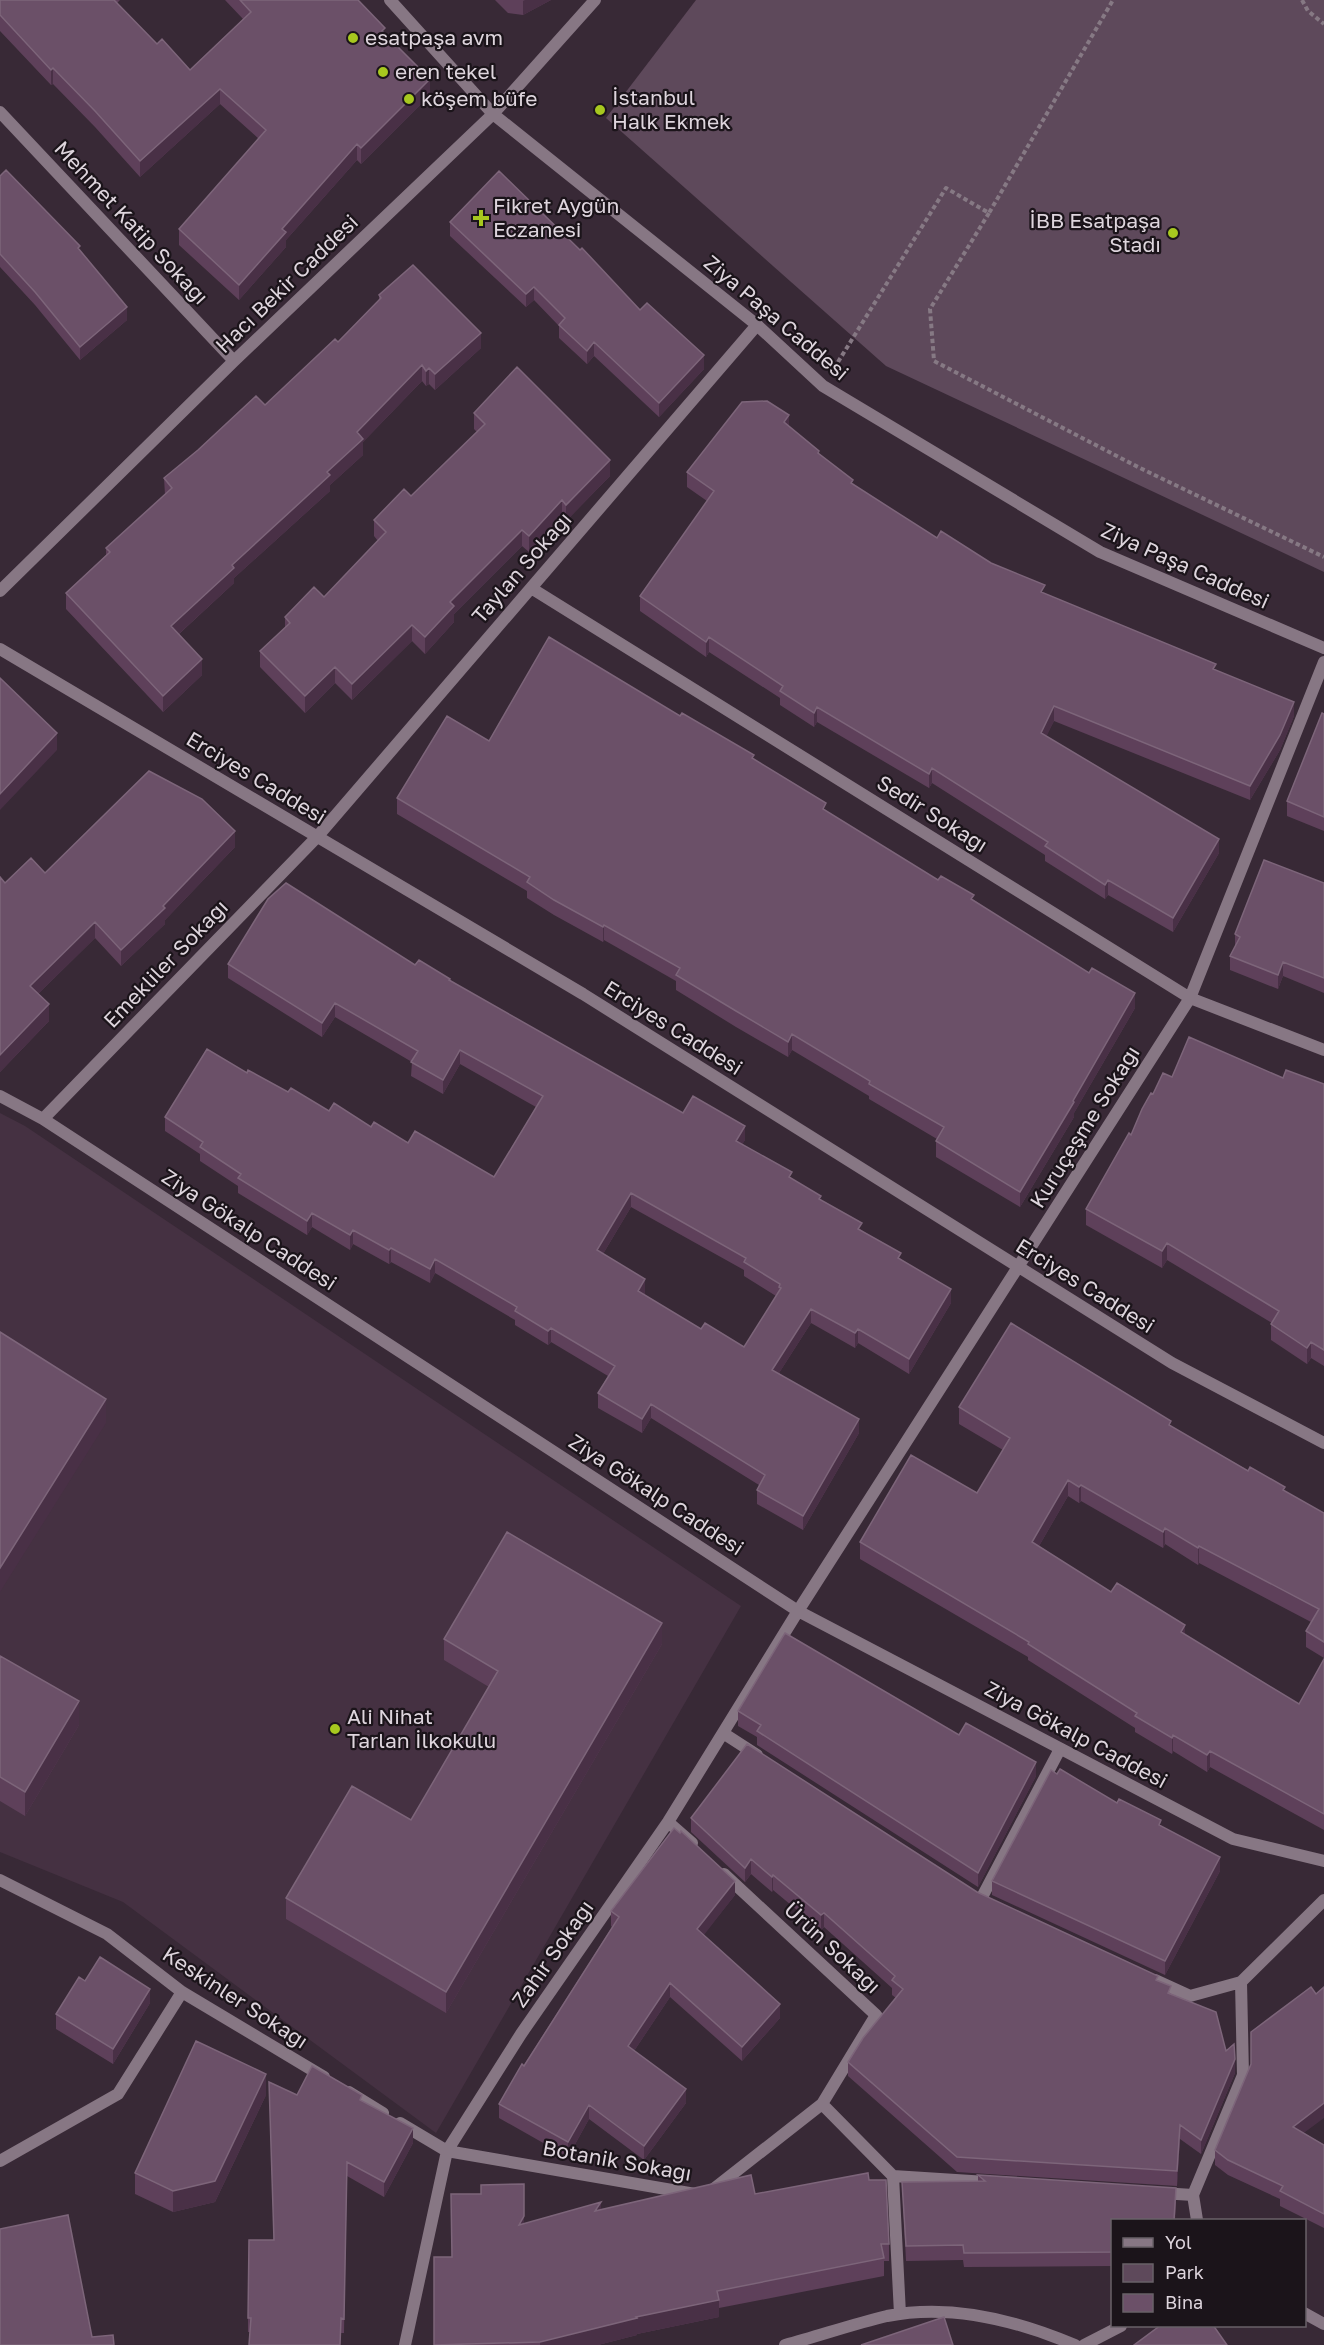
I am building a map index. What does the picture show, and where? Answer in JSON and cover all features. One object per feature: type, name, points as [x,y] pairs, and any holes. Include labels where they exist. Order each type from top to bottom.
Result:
[{"type":"street","name":"Ziya Paşa Caddesi","points":[[390,0],[493,114],[757,325],[823,386],[1100,552],[1324,648]]},
{"type":"street","name":"Hacı Bekir Caddesi","points":[[0,591],[234,361],[493,114],[595,0]]},
{"type":"street","name":"Mehmet Katip Sokağı","points":[[0,112],[234,361]]},
{"type":"street","name":"Taylan Sokağı","points":[[317,837],[757,325]]},
{"type":"street","name":"Sedir Sokağı","points":[[531,588],[1190,998],[1324,1050]]},
{"type":"street","name":"Erciyes Caddesi","points":[[0,649],[583,994],[1172,1362],[1324,1443]]},
{"type":"street","name":"Kuruçeşme Sokağı","points":[[798,1611],[1190,998],[1324,662]]},
{"type":"street","name":"Emekliler Sokağı","points":[[43,1119],[317,837]]},
{"type":"street","name":"Ziya Gökalp Caddesi","points":[[0,1096],[43,1119],[798,1611],[1233,1839],[1324,1862]]},
{"type":"street","name":"Zahir Sokağı","points":[[405,2345],[447,2151],[521,2034],[668,1822],[798,1611]]},
{"type":"street","points":[[723,1733],[772,1765]]},
{"type":"street","points":[[981,1898],[1060,1749]]},
{"type":"street","name":"Ürün Sokağı","points":[[668,1822],[876,2015],[822,2104]]},
{"type":"street","name":"Keskinler Sokağı","points":[[0,1880],[107,1934],[182,1992],[447,2151]]},
{"type":"street","points":[[1148,1977],[1190,1996],[1241,1982],[1324,1900]]},
{"type":"street","points":[[1197,2219],[1193,2195],[1243,2076],[1241,1982]]},
{"type":"street","points":[[0,2161],[118,2094],[182,1992]]},
{"type":"street","points":[[822,2104],[893,2176],[997,2183]]},
{"type":"street","name":"Botanik Sokağı","points":[[447,2151],[705,2196],[822,2104]]},
{"type":"street","points":[[893,2176],[900,2314]]},
{"type":"street","points":[[1147,2192],[1193,2195]]},
{"type":"street","points":[[785,2345],[900,2314],[947,2313],[989,2316],[1036,2328],[1075,2345]]},
{"type":"street","points":[[1306,2314],[1324,2324]]},
{"type":"street","points":[[1084,2345],[1117,2327]]},
{"type":"path","points":[[1113,0],[989,213],[930,309],[934,361],[1138,467],[1324,557]]},
{"type":"path","points":[[1302,0],[1308,11],[1324,24]]},
{"type":"path","points":[[823,386],[946,188],[989,213]]},
{"type":"shaded area","name":"Ali Nihat Tarlan İlkokulu","points":[[0,1113],[25,1126],[741,1606],[436,2133],[123,1902],[0,1852]]},
{"type":"green space","points":[[696,0],[1324,0],[1324,572],[886,366],[606,118]]},
{"type":"building","points":[[0,0],[114,0],[157,44],[162,39],[190,70],[251,12],[240,0],[358,0],[385,28],[382,31],[430,79],[361,148],[357,144],[282,229],[286,232],[239,285],[179,229],[266,130],[220,89],[140,161],[95,111],[53,68],[51,70],[0,15]]},
{"type":"building","points":[[6,170],[80,246],[78,248],[127,307],[80,347],[0,254],[0,176]]},
{"type":"building","points":[[499,171],[580,250],[582,248],[640,310],[647,303],[704,355],[659,403],[594,342],[587,351],[559,325],[565,318],[534,287],[526,294],[450,222]]},
{"type":"building","points":[[413,265],[481,333],[435,374],[429,368],[426,371],[422,365],[357,432],[363,439],[327,472],[330,475],[232,565],[234,568],[171,626],[202,659],[163,696],[66,593],[110,552],[106,548],[172,488],[164,478],[256,396],[265,405],[335,339],[338,342],[381,298],[379,295]]},
{"type":"building","points":[[517,367],[610,460],[566,505],[562,500],[529,536],[522,530],[450,602],[454,606],[425,637],[412,625],[352,684],[335,667],[305,696],[260,651],[290,623],[285,617],[314,587],[324,597],[386,532],[374,520],[404,489],[411,496],[485,424],[474,413]]},
{"type":"building","points":[[767,401],[789,415],[784,422],[819,451],[818,453],[853,480],[851,483],[937,538],[941,531],[991,563],[1045,585],[1041,592],[1216,664],[1213,669],[1294,702],[1280,735],[1250,786],[1054,706],[1041,733],[1219,839],[1173,918],[1108,880],[1105,885],[1045,846],[1048,842],[932,768],[929,774],[817,707],[814,713],[780,691],[783,686],[709,637],[706,642],[640,596],[714,491],[687,472],[742,402]]},
{"type":"building","points":[[549,637],[680,716],[682,713],[754,755],[752,758],[826,803],[823,809],[938,880],[941,876],[974,895],[971,899],[1089,973],[1092,968],[1135,993],[1020,1192],[936,1141],[944,1127],[869,1084],[870,1081],[792,1034],[788,1042],[676,975],[680,968],[554,900],[527,882],[530,877],[397,798],[447,716],[489,741]]},
{"type":"building","points":[[0,678],[57,733],[0,794]]},
{"type":"building","points":[[1322,713],[1324,714],[1324,817],[1287,801]]},
{"type":"building","points":[[149,771],[202,799],[235,831],[163,906],[165,908],[121,950],[95,922],[30,986],[49,1004],[0,1055],[0,877],[5,883],[31,858],[45,873]]},
{"type":"building","points":[[1264,860],[1324,883],[1324,978],[1283,962],[1278,975],[1230,956],[1240,937],[1235,934]]},
{"type":"building","points":[[286,883],[415,965],[419,960],[449,980],[683,1113],[693,1096],[745,1126],[736,1141],[792,1172],[789,1177],[821,1196],[819,1199],[862,1223],[858,1229],[901,1253],[898,1258],[951,1289],[909,1359],[858,1329],[855,1333],[811,1309],[772,1370],[859,1419],[803,1516],[757,1490],[765,1475],[651,1404],[642,1419],[598,1393],[615,1366],[551,1328],[548,1331],[515,1311],[517,1307],[435,1259],[430,1269],[353,1230],[350,1235],[312,1213],[307,1221],[238,1178],[241,1174],[200,1147],[203,1142],[165,1117],[207,1049],[247,1073],[248,1070],[288,1092],[291,1088],[329,1111],[334,1103],[371,1127],[374,1122],[408,1143],[415,1131],[494,1177],[543,1096],[460,1050],[443,1080],[411,1062],[418,1051],[335,1003],[322,1023],[228,964],[268,899]],"holes":[[[631,1193],[746,1258],[744,1262],[780,1284],[781,1288],[744,1347],[705,1323],[701,1329],[638,1291],[645,1279],[597,1250]]]},
{"type":"building","points":[[1189,1037],[1283,1078],[1286,1070],[1324,1084],[1324,1350],[1311,1342],[1307,1348],[1271,1324],[1279,1311],[1167,1243],[1162,1251],[1086,1209],[1129,1133],[1131,1135],[1142,1109],[1151,1093],[1153,1094],[1163,1073],[1172,1077]]},
{"type":"building","points":[[1011,1323],[1171,1421],[1169,1425],[1248,1471],[1250,1467],[1285,1487],[1283,1490],[1324,1513],[1324,1642],[1306,1631],[1319,1609],[1199,1546],[1198,1548],[1165,1528],[1163,1532],[1081,1485],[1079,1487],[1068,1480],[1032,1542],[1111,1592],[1117,1583],[1185,1625],[1181,1632],[1299,1704],[1324,1659],[1324,1814],[1210,1751],[1207,1755],[1173,1735],[1172,1738],[1135,1716],[1137,1713],[1028,1644],[1029,1642],[860,1542],[911,1455],[977,1493],[1010,1438],[959,1407]]},
{"type":"building","points":[[0,1332],[106,1399],[0,1568]]},
{"type":"building","points":[[507,1532],[662,1623],[446,1992],[286,1898],[352,1786],[411,1820],[498,1671],[444,1639]]},
{"type":"building","points":[[785,1633],[959,1735],[966,1723],[1036,1762],[978,1873],[757,1731],[761,1725],[738,1711]]},
{"type":"building","points":[[0,1656],[79,1701],[25,1792],[0,1777]]},
{"type":"building","points":[[747,1744],[977,1892],[1158,1976],[1156,1980],[1171,1986],[1168,1993],[1216,2012],[1226,2051],[1234,2044],[1235,2059],[1201,2140],[1180,2125],[1177,2171],[957,2157],[848,2062],[863,2038],[903,1989],[892,1980],[895,1976],[824,1913],[821,1915],[751,1859],[745,1868],[691,1818]]},
{"type":"building","points":[[1060,1769],[1117,1803],[1119,1799],[1161,1820],[1159,1825],[1220,1857],[1165,1961],[992,1881],[1051,1770],[1057,1774]]},
{"type":"building","points":[[674,1828],[680,1833],[681,1831],[735,1881],[697,1929],[780,2004],[742,2047],[670,1983],[628,2046],[686,2089],[644,2146],[589,2105],[568,2142],[499,2104],[522,2064],[524,2066],[619,1917],[611,1911]]},
{"type":"building","points":[[100,1957],[150,1989],[113,2049],[56,2014],[79,1977],[85,1981]]},
{"type":"building","points":[[1311,1987],[1316,1994],[1324,1987],[1324,2103],[1293,2127],[1324,2145],[1324,2214],[1280,2191],[1283,2186],[1228,2160],[1215,2150],[1251,2064],[1251,2032]]},
{"type":"building","points":[[196,2041],[266,2074],[215,2181],[173,2191],[135,2173]]},
{"type":"building","points":[[312,2066],[362,2095],[360,2100],[413,2128],[384,2182],[347,2162],[344,2319],[341,2318],[340,2345],[249,2345],[251,2318],[248,2318],[249,2240],[274,2240],[269,2082],[297,2095]]},
{"type":"building","points":[[868,2173],[869,2180],[886,2180],[889,2244],[881,2244],[884,2258],[717,2291],[719,2300],[636,2317],[540,2342],[434,2345],[434,2257],[452,2257],[451,2194],[481,2194],[481,2185],[524,2184],[524,2216],[519,2225],[601,2202],[595,2211],[751,2175],[755,2194]]},
{"type":"building","points":[[978,2175],[1176,2188],[1174,2219],[1111,2219],[1111,2252],[964,2253],[963,2245],[906,2246],[902,2182],[985,2181]]},
{"type":"building","points":[[68,2215],[92,2337],[113,2335],[114,2345],[0,2345],[0,2229]]},
{"type":"building","points":[[944,2317],[953,2345],[861,2345]]},
{"type":"building","points":[[1158,2327],[1214,2327],[1227,2345],[1134,2345]]},
{"type":"place","name":"esatpaşa avm","points":[[353,38]]},
{"type":"place","name":"eren tekel","points":[[383,72]]},
{"type":"place","name":"köşem büfe","points":[[409,99]]},
{"type":"place","name":"İstanbul Halk Ekmek","points":[[600,110]]},
{"type":"place","name":"Fikret Aygün Eczanesi","points":[[481,218]]},
{"type":"place","name":"İBB Esatpaşa Stadı","points":[[1173,233]]},
{"type":"place","name":"Ali Nihat Tarlan İlkokulu","points":[[335,1729]]}]
